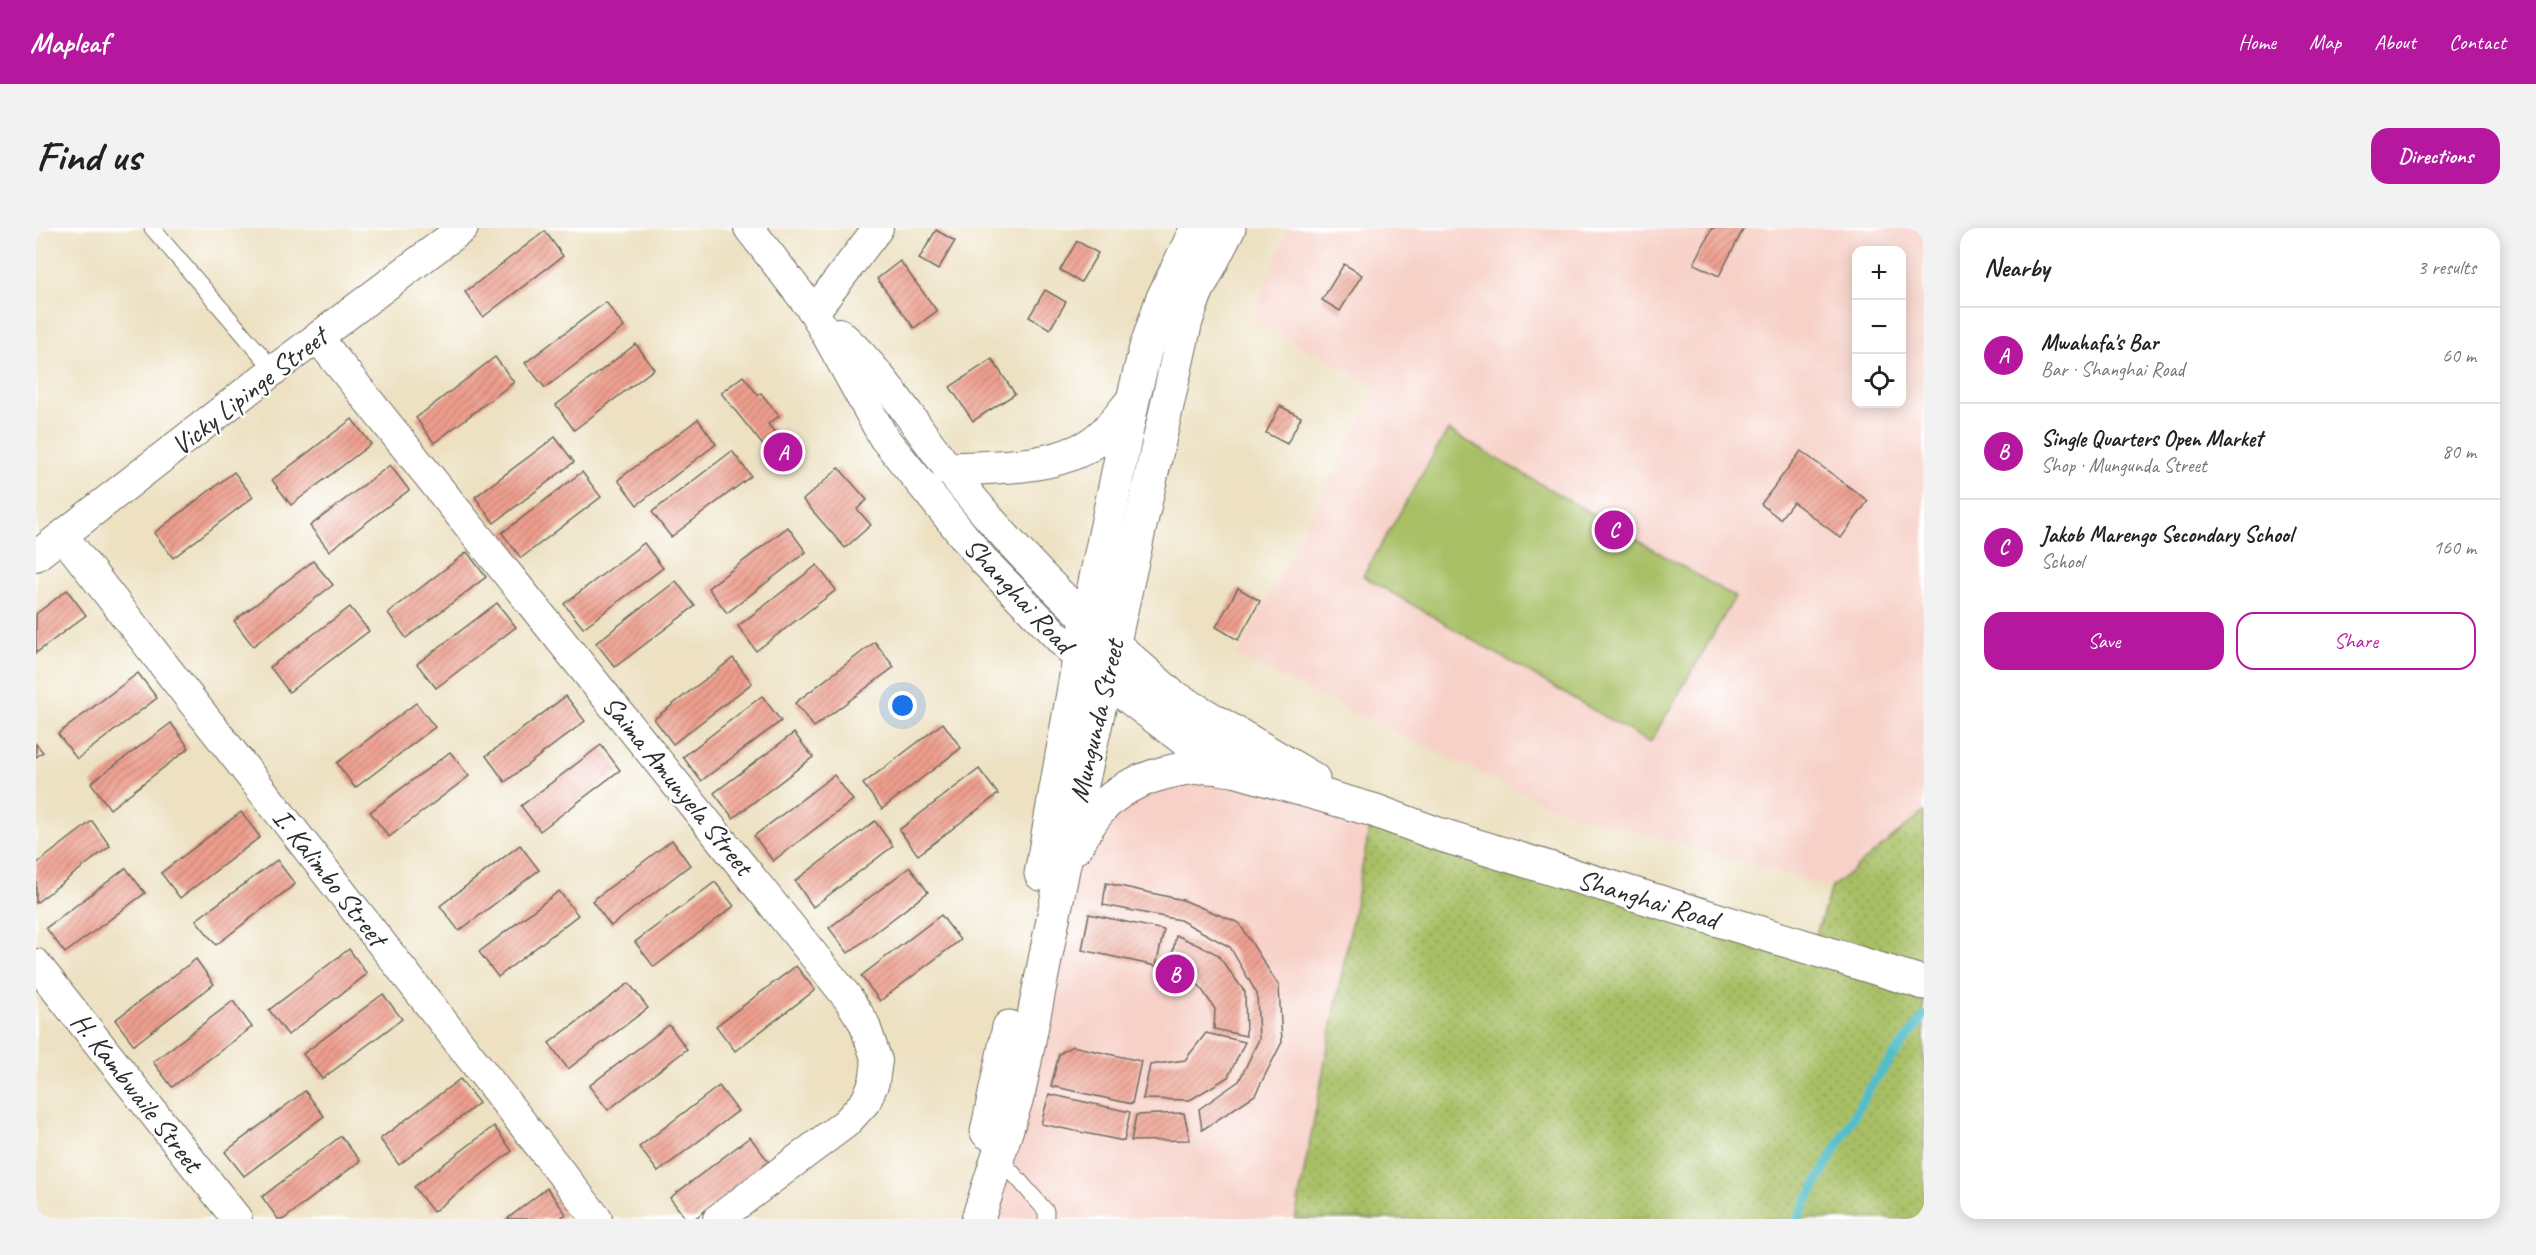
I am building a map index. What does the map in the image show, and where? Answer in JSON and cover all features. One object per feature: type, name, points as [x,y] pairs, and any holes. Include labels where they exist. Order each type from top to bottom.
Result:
[{"type":"street","name":"Vicky Lipinge Street","points":[[36,556],[274,370],[463,228]]},
{"type":"street","name":"Shanghai Road","points":[[749,228],[814,312],[884,438],[982,560],[1079,659],[1192,745],[1234,770],[1373,810],[1446,837],[1924,983]]},
{"type":"street","points":[[814,312],[878,228]]},
{"type":"street","name":"Mungunda Street","points":[[970,1219],[1041,871],[1079,659],[1133,400],[1145,351],[1162,300],[1197,228]]},
{"type":"street","name":"Mungunda Street","points":[[978,1219],[1019,1091],[1063,869],[1186,321],[1196,293],[1229,228]]},
{"type":"street","name":"Shanghai Road","points":[[814,312],[849,342],[949,469],[1038,573],[1113,645],[1171,695],[1199,713],[1281,762],[1373,810]]},
{"type":"street","name":"Saima Amunyela Street","points":[[318,338],[848,998],[864,1023],[877,1061],[874,1082],[866,1101],[846,1123],[718,1219]]},
{"type":"street","points":[[949,469],[1015,467],[1062,456],[1093,443],[1133,400]]},
{"type":"street","name":"I. Kalimbo Street","points":[[63,536],[597,1219]]},
{"type":"street","points":[[1063,869],[1091,820],[1113,797],[1141,782],[1167,773],[1201,767],[1234,770]]},
{"type":"street","name":"H. Kambwaile Street","points":[[36,964],[237,1219]]},
{"type":"lane","points":[[152,228],[274,370]]},
{"type":"lane","points":[[999,1157],[1046,1211],[1046,1219]]},
{"type":"shaded area","points":[[1288,228],[1924,228],[1924,812],[1832,887],[1556,809],[1237,656],[1378,388],[1251,320]]},
{"type":"shaded area","points":[[1167,773],[1373,810],[1295,1219],[977,1219],[1063,869],[1113,797]]},
{"type":"green space","points":[[1448,430],[1735,597],[1650,743],[1363,576]]},
{"type":"green space","points":[[1373,810],[1811,948],[1832,887],[1924,812],[1924,1219],[1799,1219],[1846,1130],[1797,1219],[1295,1219]]},
{"type":"building","points":[[1712,228],[1744,228],[1719,276],[1694,264]]},
{"type":"building","points":[[936,230],[955,241],[938,270],[919,259]]},
{"type":"building","points":[[545,231],[563,256],[483,317],[465,292]]},
{"type":"building","points":[[1077,241],[1098,253],[1081,282],[1060,270]]},
{"type":"building","points":[[900,261],[937,311],[914,328],[877,279]]},
{"type":"building","points":[[1344,264],[1362,275],[1340,311],[1322,300]]},
{"type":"building","points":[[1045,290],[1066,302],[1050,329],[1029,317]]},
{"type":"building","points":[[606,302],[624,327],[545,388],[525,363]]},
{"type":"building","points":[[636,344],[654,369],[574,430],[556,405]]},
{"type":"building","points":[[495,357],[514,382],[434,443],[416,418]]},
{"type":"building","points":[[992,359],[1015,394],[973,421],[950,387]]},
{"type":"building","points":[[743,376],[758,395],[761,393],[779,416],[768,424],[783,443],[770,454],[721,393]]},
{"type":"building","points":[[1280,406],[1301,417],[1287,444],[1266,433]]},
{"type":"building","points":[[352,419],[371,444],[291,505],[272,480]]},
{"type":"building","points":[[698,419],[716,444],[637,505],[618,480]]},
{"type":"building","points":[[555,437],[574,462],[494,523],[475,497]]},
{"type":"building","points":[[732,451],[751,476],[671,537],[652,512]]},
{"type":"building","points":[[1801,451],[1868,501],[1841,538],[1793,502],[1780,519],[1761,504]]},
{"type":"building","points":[[390,465],[409,490],[329,551],[310,526]]},
{"type":"building","points":[[839,468],[867,500],[857,509],[871,525],[845,548],[803,500]]},
{"type":"building","points":[[234,472],[253,497],[173,558],[154,533]]},
{"type":"building","points":[[582,472],[601,497],[521,558],[502,533]]},
{"type":"building","points":[[788,527],[806,552],[727,613],[708,588]]},
{"type":"building","points":[[644,543],[663,568],[583,628],[564,604]]},
{"type":"building","points":[[467,552],[486,577],[406,638],[388,613]]},
{"type":"building","points":[[313,561],[333,585],[253,646],[234,621]]},
{"type":"building","points":[[817,565],[836,590],[756,651],[738,626]]},
{"type":"building","points":[[676,581],[695,606],[615,667],[596,643]]},
{"type":"building","points":[[1238,588],[1260,601],[1238,640],[1216,627]]},
{"type":"building","points":[[67,590],[86,615],[36,653],[36,614]]},
{"type":"building","points":[[497,603],[516,627],[436,688],[417,664]]},
{"type":"building","points":[[350,607],[369,631],[289,692],[270,667]]},
{"type":"building","points":[[875,642],[894,667],[814,727],[795,703]]},
{"type":"building","points":[[733,658],[752,683],[673,744],[654,719]]},
{"type":"building","points":[[138,673],[157,698],[77,759],[58,734]]},
{"type":"building","points":[[566,696],[585,721],[505,782],[486,756]]},
{"type":"building","points":[[762,696],[781,721],[701,781],[683,757]]},
{"type":"building","points":[[416,703],[435,727],[355,788],[337,763]]},
{"type":"building","points":[[171,723],[189,748],[110,809],[91,783]]},
{"type":"building","points":[[943,723],[961,748],[882,809],[863,784]]},
{"type":"building","points":[[794,733],[813,757],[733,818],[714,793]]},
{"type":"building","points":[[36,744],[43,752],[36,757]]},
{"type":"building","points":[[601,745],[620,770],[540,831],[521,806]]},
{"type":"building","points":[[450,752],[469,776],[389,837],[370,812]]},
{"type":"building","points":[[979,769],[998,794],[918,855],[899,830]]},
{"type":"building","points":[[834,775],[853,800],[773,861],[754,836]]},
{"type":"building","points":[[241,812],[260,837],[180,898],[161,873]]},
{"type":"building","points":[[92,821],[110,846],[36,903],[36,864]]},
{"type":"building","points":[[875,821],[893,846],[813,907],[795,881]]},
{"type":"building","points":[[672,840],[690,865],[611,926],[592,901]]},
{"type":"building","points":[[520,845],[539,870],[459,931],[440,906]]},
{"type":"building","points":[[277,860],[295,884],[216,945],[196,920]]},
{"type":"building","points":[[910,867],[928,892],[848,953],[829,928]]},
{"type":"building","points":[[126,868],[145,893],[65,953],[46,928]]},
{"type":"building","points":[[715,882],[734,906],[654,967],[635,942]]},
{"type":"building","points":[[1106,883],[1183,900],[1239,923],[1279,986],[1282,1042],[1255,1095],[1202,1130],[1199,1109],[1239,1081],[1259,1039],[1257,994],[1230,947],[1180,920],[1103,905]]},
{"type":"building","points":[[559,891],[578,915],[498,977],[479,952]]},
{"type":"building","points":[[1089,914],[1164,930],[1156,966],[1082,950]]},
{"type":"building","points":[[941,915],[960,940],[880,1001],[861,976]]},
{"type":"building","points":[[1176,935],[1217,954],[1245,992],[1246,1036],[1214,1029],[1215,1009],[1196,981],[1170,967]]},
{"type":"building","points":[[349,949],[367,974],[288,1035],[269,1010]]},
{"type":"building","points":[[196,959],[214,984],[134,1045],[115,1020]]},
{"type":"building","points":[[796,966],[815,990],[735,1051],[716,1026]]},
{"type":"building","points":[[629,983],[648,1008],[568,1069],[549,1043]]},
{"type":"building","points":[[383,994],[402,1019],[322,1079],[303,1054]]},
{"type":"building","points":[[233,1001],[252,1027],[172,1087],[153,1062]]},
{"type":"building","points":[[669,1025],[687,1049],[608,1110],[589,1086]]},
{"type":"building","points":[[1206,1033],[1245,1042],[1228,1077],[1190,1100],[1143,1099],[1150,1065],[1185,1060]]},
{"type":"building","points":[[1072,1046],[1141,1061],[1132,1104],[1051,1086],[1059,1054]]},
{"type":"building","points":[[460,1079],[479,1103],[399,1165],[380,1139]]},
{"type":"building","points":[[719,1086],[738,1111],[658,1172],[639,1147]]},
{"type":"building","points":[[305,1091],[324,1116],[244,1176],[225,1152]]},
{"type":"building","points":[[1049,1094],[1130,1112],[1124,1141],[1041,1124]]},
{"type":"building","points":[[1184,1113],[1190,1140],[1131,1141],[1136,1115]]},
{"type":"building","points":[[494,1126],[512,1151],[433,1212],[414,1187]]},
{"type":"building","points":[[341,1136],[360,1161],[284,1219],[278,1219],[262,1197]]},
{"type":"building","points":[[750,1137],[769,1162],[694,1219],[686,1219],[670,1198]]},
{"type":"building","points":[[547,1188],[566,1214],[559,1219],[507,1219]]},
{"type":"waterway","points":[[1797,1219],[1871,1085],[1924,1016]]},
{"type":"place","name":"Mwahafa's Bar","points":[[783,452]]},
{"type":"place","name":"Jakob Marengo Secondary School","points":[[1614,530]]},
{"type":"place","name":"Single Quarters Open Market","points":[[1175,974]]}]
